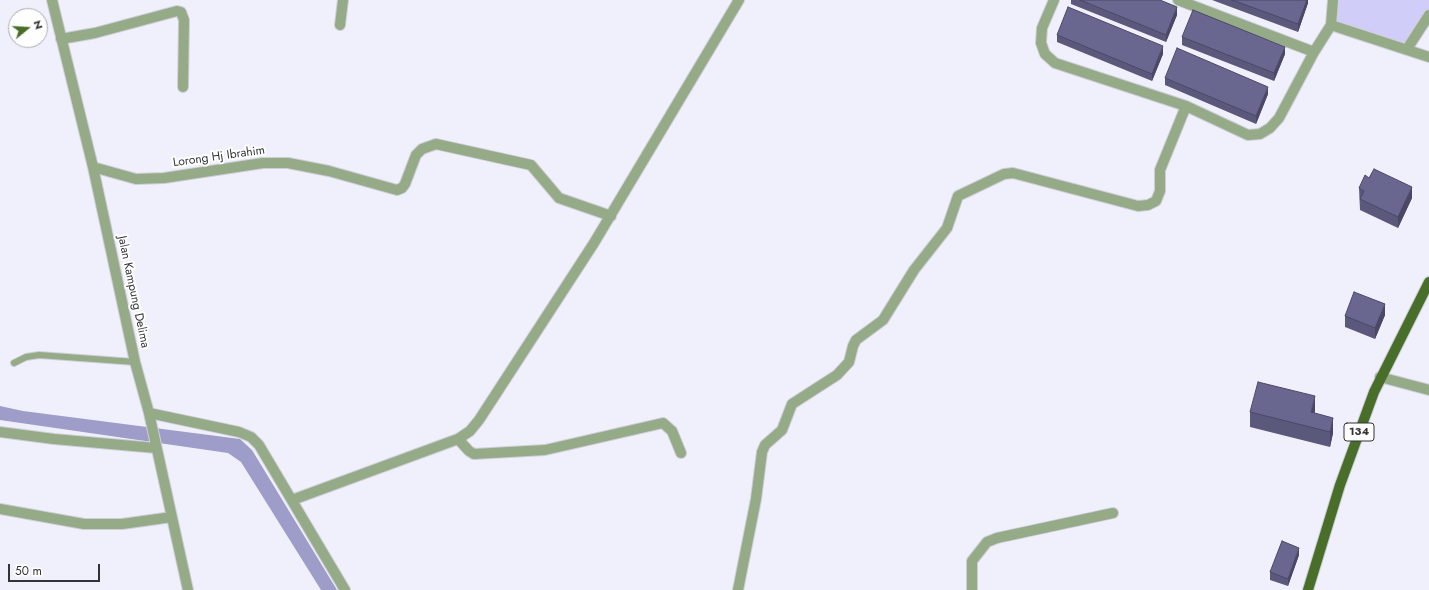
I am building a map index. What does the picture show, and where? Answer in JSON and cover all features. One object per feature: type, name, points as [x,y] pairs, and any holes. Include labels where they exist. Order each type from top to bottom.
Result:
[{"type":"main road","name":"134","points":[[1308,590],[1340,486],[1380,377],[1429,282]]},
{"type":"street","name":"Jalan Kampung Delima","points":[[52,0],[93,168],[135,362],[149,415],[188,590]]},
{"type":"street","points":[[340,25],[342,0]]},
{"type":"street","points":[[292,500],[458,439],[470,431],[479,420],[611,216],[739,0]]},
{"type":"street","points":[[1054,0],[1042,28],[1041,43],[1045,54],[1055,63],[1186,106],[1248,135],[1260,134],[1270,128],[1279,118],[1330,25],[1333,0]]},
{"type":"street","points":[[1178,0],[1314,52]]},
{"type":"street","points":[[61,39],[177,11],[181,12],[184,20],[183,88]]},
{"type":"street","points":[[1407,49],[1429,15]]},
{"type":"street","points":[[1330,25],[1429,57]]},
{"type":"street","points":[[738,590],[765,445],[782,430],[792,404],[837,375],[849,362],[856,340],[883,320],[914,270],[947,228],[958,196],[1004,174],[1013,172],[1138,206],[1151,204],[1158,198],[1160,191],[1160,170],[1186,106]]},
{"type":"street","name":"Lorong Hj Ibrahim","points":[[93,168],[136,179],[164,178],[263,163],[288,163],[329,171],[397,190],[402,188],[405,184],[416,155],[422,149],[436,144],[531,165],[559,198],[611,216]]},
{"type":"street","points":[[1380,377],[1429,390]]},
{"type":"street","points":[[149,415],[239,432],[251,437],[266,454],[345,590]]},
{"type":"street","points":[[458,439],[469,452],[474,454],[545,450],[663,423],[672,431],[680,453]]},
{"type":"street","points":[[0,432],[54,439],[156,448]]},
{"type":"street","points":[[0,509],[84,524],[122,524],[172,517]]},
{"type":"street","points":[[972,590],[972,561],[986,542],[997,538],[1113,513]]},
{"type":"lane","points":[[14,362],[26,357],[39,355],[135,362]]},
{"type":"shaded area","points":[[1333,0],[1429,0],[1429,15],[1407,49],[1331,26]]},
{"type":"shaded area","points":[[0,406],[23,411],[240,439],[252,450],[337,590],[321,590],[241,462],[228,453],[0,420]]},
{"type":"building","points":[[1080,0],[1160,0],[1177,7],[1166,35]]},
{"type":"building","points":[[1232,0],[1307,0],[1298,24]]},
{"type":"building","points":[[1068,7],[1163,46],[1152,74],[1057,35]]},
{"type":"building","points":[[1193,10],[1285,47],[1274,73],[1182,37]]},
{"type":"building","points":[[1177,48],[1268,87],[1256,116],[1165,78]]},
{"type":"building","points":[[1374,169],[1412,187],[1398,217],[1360,199],[1364,191],[1359,188],[1365,175],[1369,178]]},
{"type":"building","points":[[1354,292],[1385,304],[1375,328],[1345,316]]},
{"type":"building","points":[[1258,382],[1315,396],[1311,412],[1333,418],[1330,432],[1250,412]]},
{"type":"building","points":[[1282,541],[1299,548],[1288,579],[1270,572]]}]
